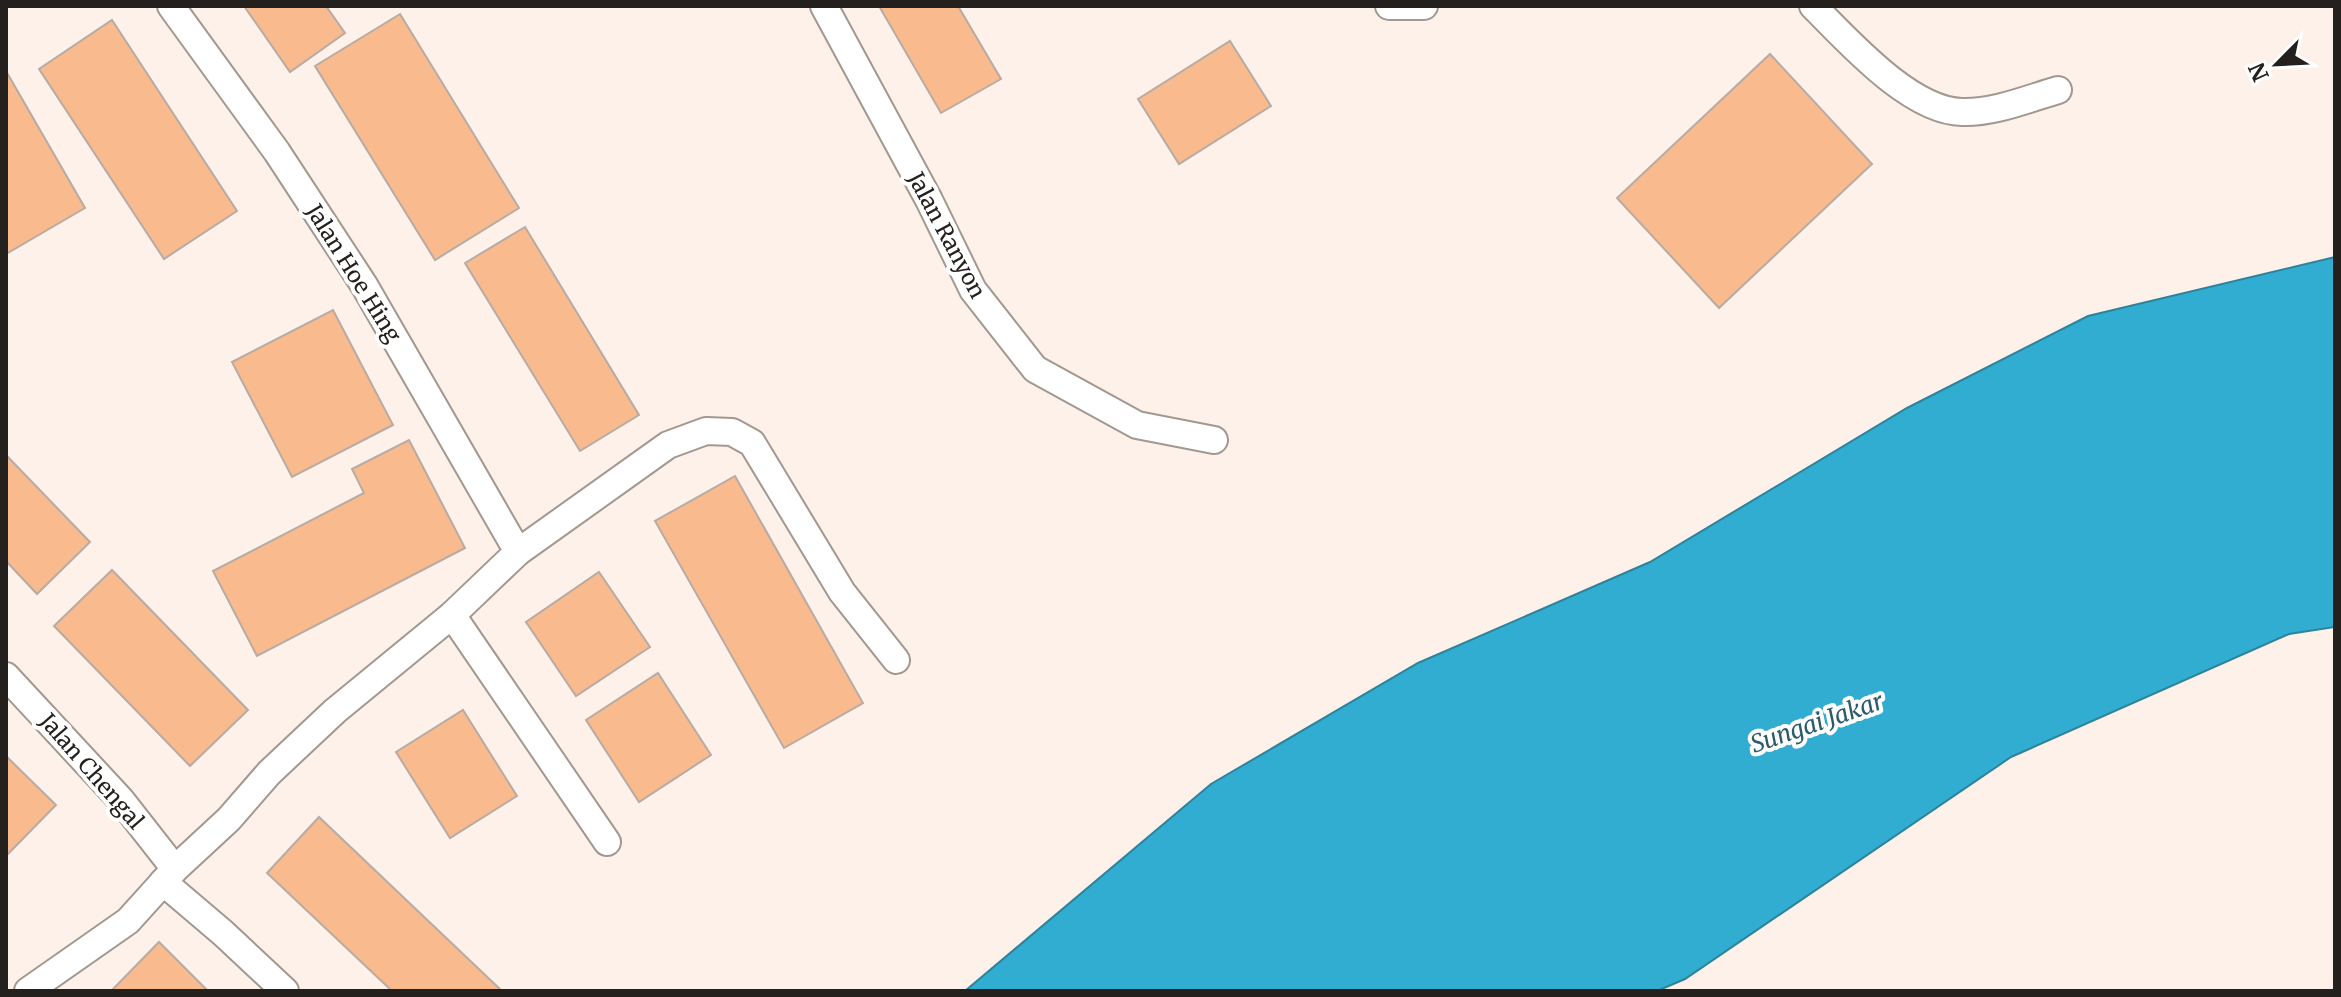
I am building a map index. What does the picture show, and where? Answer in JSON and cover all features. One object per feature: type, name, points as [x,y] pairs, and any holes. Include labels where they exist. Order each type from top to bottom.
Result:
[{"type":"street","name":"Jalan Hoe Hing","points":[[171,6],[277,152],[364,285],[518,552]]},
{"type":"street","name":"Jalan Ranyon","points":[[824,6],[929,200],[973,290],[1035,369],[1137,425],[1214,440]]},
{"type":"street","points":[[1389,6],[1424,6]]},
{"type":"street","points":[[1813,6],[1869,62],[1920,101],[1958,113],[1988,111],[2058,90]]},
{"type":"street","points":[[28,991],[128,921],[169,876],[229,819],[269,773],[335,711],[452,615],[518,552],[668,445],[706,431],[732,432],[752,443],[842,592],[896,660]]},
{"type":"street","points":[[452,615],[607,842]]},
{"type":"street","name":"Jalan Chengal","points":[[6,676],[121,800],[169,876],[223,933],[285,991]]},
{"type":"water","name":"Sungai Jakar","points":[[2335,257],[2335,627],[2289,634],[2011,757],[1685,979],[1657,991],[965,991],[1211,784],[1418,663],[1650,562],[1907,408],[2088,316]]},
{"type":"building","points":[[244,6],[326,6],[345,33],[290,72]]},
{"type":"building","points":[[879,6],[958,6],[1001,79],[941,113]]},
{"type":"building","points":[[400,14],[519,208],[435,260],[315,66]]},
{"type":"building","points":[[112,20],[237,211],[164,259],[39,69]]},
{"type":"building","points":[[1230,41],[1271,106],[1179,164],[1138,99]]},
{"type":"building","points":[[1770,54],[1872,164],[1719,308],[1617,198]]},
{"type":"building","points":[[6,71],[85,208],[6,254]]},
{"type":"building","points":[[525,227],[639,415],[580,451],[465,263]]},
{"type":"building","points":[[333,310],[393,425],[292,477],[232,362]]},
{"type":"building","points":[[409,440],[465,548],[257,656],[213,571],[364,493],[352,469]]},
{"type":"building","points":[[6,455],[90,542],[37,594],[6,561]]},
{"type":"building","points":[[735,476],[863,703],[784,748],[655,521]]},
{"type":"building","points":[[112,570],[248,710],[190,766],[54,626]]},
{"type":"building","points":[[599,572],[650,647],[576,696],[526,622]]},
{"type":"building","points":[[658,673],[711,755],[639,802],[586,720]]},
{"type":"building","points":[[463,710],[517,796],[450,838],[396,752]]},
{"type":"building","points":[[6,756],[56,805],[6,856]]},
{"type":"building","points":[[319,817],[502,991],[392,991],[267,873]]},
{"type":"building","points":[[159,942],[208,991],[111,991]]}]
